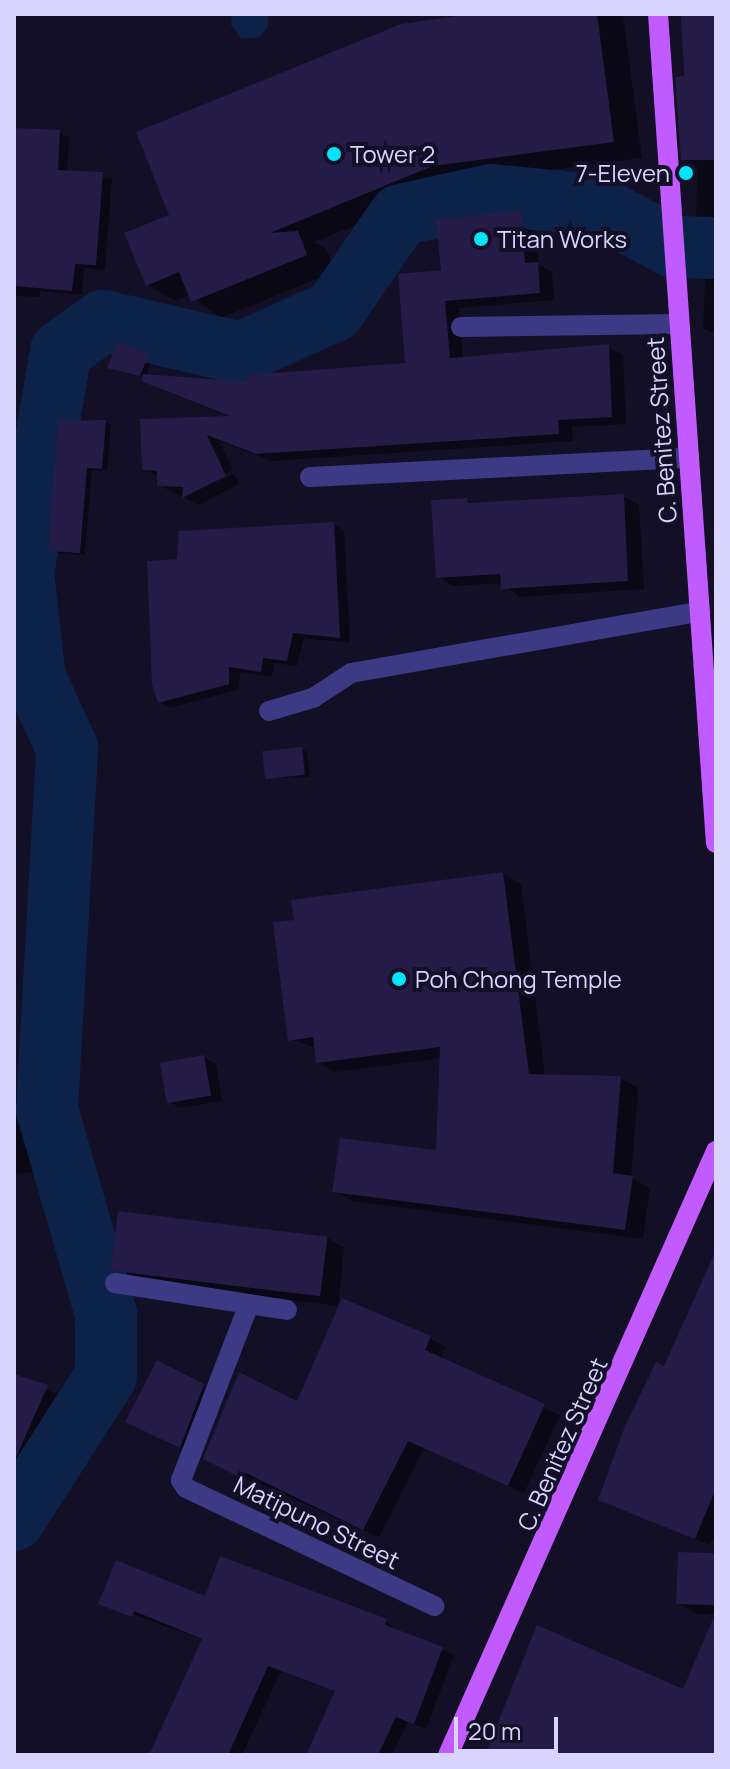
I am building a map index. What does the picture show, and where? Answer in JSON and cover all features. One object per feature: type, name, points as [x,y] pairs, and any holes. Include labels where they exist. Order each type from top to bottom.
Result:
[{"type":"main road","name":"C. Benitez Street","points":[[658,14],[716,843]]},
{"type":"main road","name":"C. Benitez Street","points":[[448,1755],[716,1151]]},
{"type":"lane","points":[[461,327],[679,320]]},
{"type":"lane","points":[[310,477],[689,458]]},
{"type":"lane","points":[[269,711],[313,698],[351,673],[701,611]]},
{"type":"lane","points":[[115,1283],[287,1310]]},
{"type":"lane","name":"Matipuno Street","points":[[249,1304],[181,1480],[186,1488],[434,1606]]},
{"type":"water","points":[[232,14],[268,14],[268,27],[259,37],[241,39],[231,25]]},
{"type":"building","name":"Tower 2","points":[[472,14],[597,14],[614,142],[433,166],[270,233],[298,231],[307,255],[191,302],[179,272],[146,286],[124,233],[169,215],[136,132],[401,24]]},
{"type":"building","points":[[681,14],[716,14],[716,160],[681,160],[675,77],[684,76]]},
{"type":"building","points":[[14,128],[60,130],[58,170],[103,172],[96,265],[75,264],[72,291],[14,286]]},
{"type":"building","points":[[521,211],[525,263],[538,262],[540,293],[445,301],[450,358],[609,344],[612,417],[558,420],[559,434],[256,454],[207,435],[226,476],[182,498],[183,487],[157,486],[157,471],[142,470],[140,419],[230,416],[141,381],[143,374],[248,382],[248,375],[405,363],[398,274],[441,270],[436,219]]},
{"type":"building","points":[[118,342],[149,354],[140,376],[107,368]]},
{"type":"building","points":[[106,420],[102,469],[87,468],[80,553],[48,551],[58,421]]},
{"type":"building","points":[[624,494],[628,581],[501,589],[500,574],[436,578],[431,500],[467,498],[468,503]]},
{"type":"building","points":[[334,522],[340,638],[293,633],[287,661],[263,658],[261,672],[229,667],[229,684],[158,703],[152,685],[147,561],[177,559],[179,531]]},
{"type":"building","points":[[302,747],[305,775],[265,779],[262,751]]},
{"type":"building","points":[[503,872],[529,1074],[621,1076],[613,1173],[633,1176],[625,1230],[332,1192],[340,1138],[436,1150],[440,1047],[316,1063],[313,1037],[288,1041],[273,922],[294,920],[291,900]]},
{"type":"building","points":[[204,1055],[211,1095],[167,1103],[160,1063]]},
{"type":"building","points":[[118,1211],[327,1237],[320,1296],[111,1271]]},
{"type":"building","points":[[716,1250],[716,1488],[695,1539],[598,1500],[625,1426],[656,1362],[664,1366]]},
{"type":"building","points":[[342,1298],[431,1336],[425,1350],[545,1404],[508,1486],[408,1441],[363,1530],[246,1473],[243,1479],[203,1459],[239,1372],[297,1401]]},
{"type":"building","points":[[157,1360],[204,1384],[180,1448],[125,1422]]},
{"type":"building","points":[[14,1374],[48,1385],[14,1462]]},
{"type":"building","points":[[678,1552],[716,1553],[714,1605],[676,1604]]},
{"type":"building","points":[[220,1556],[387,1619],[385,1625],[443,1647],[414,1724],[396,1717],[378,1755],[306,1755],[335,1691],[268,1666],[228,1755],[149,1755],[202,1639],[134,1611],[132,1617],[98,1604],[116,1560],[205,1596]]},
{"type":"building","points":[[716,1612],[716,1755],[485,1755],[537,1625],[683,1689]]},
{"type":"waterway","points":[[14,1520],[106,1376],[106,1314],[47,1109],[67,748],[35,678],[23,573],[61,351],[103,321],[240,353],[334,311],[400,215],[491,195],[594,205],[674,247],[716,248]]},
{"type":"place","name":"Tower 2","points":[[334,154]]},
{"type":"place","name":"7-Eleven","points":[[686,173]]},
{"type":"place","name":"Titan Works","points":[[481,239]]},
{"type":"place","name":"Poh Chong Temple","points":[[399,979]]}]
